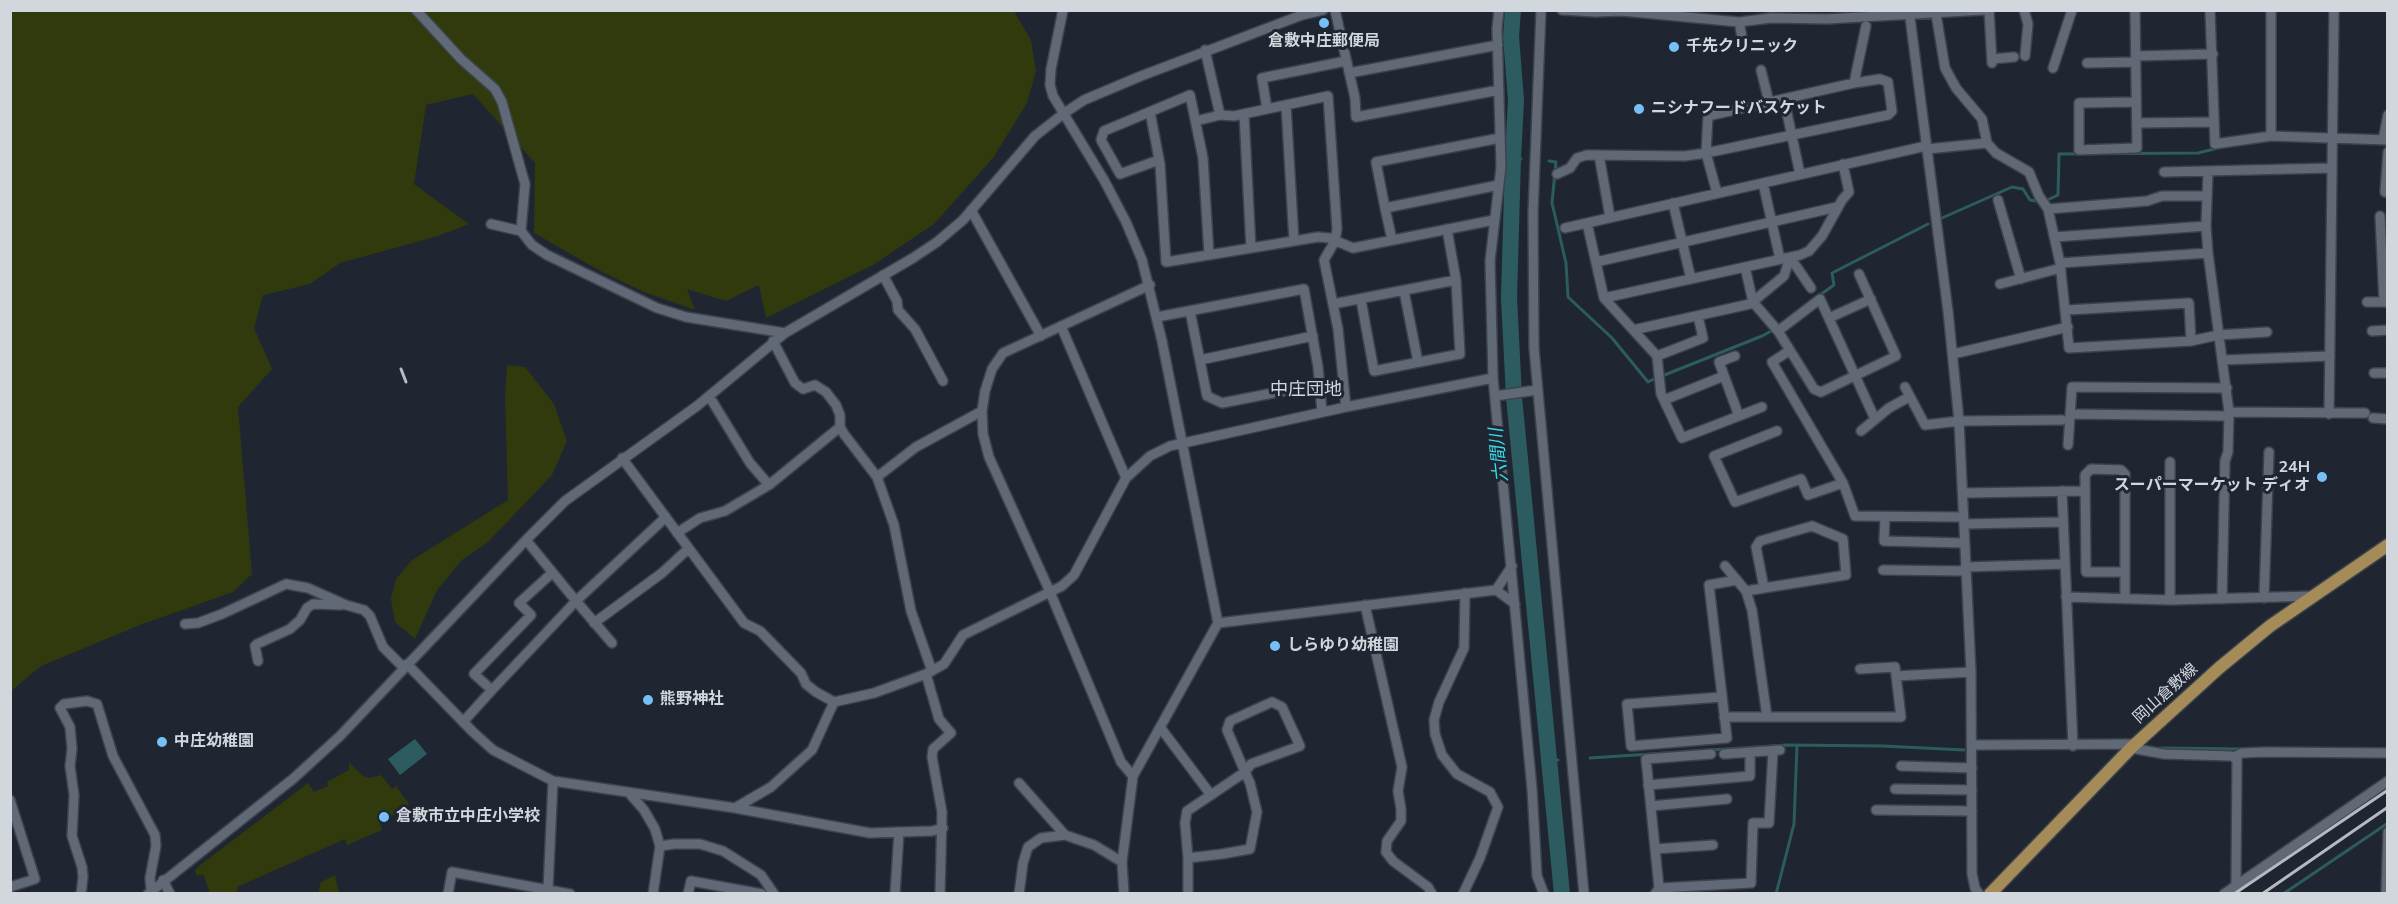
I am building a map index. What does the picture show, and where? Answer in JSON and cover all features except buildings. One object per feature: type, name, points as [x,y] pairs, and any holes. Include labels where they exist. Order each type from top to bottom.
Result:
[{"type":"main road","name":"岡山倉敷線","points":[[1990,894],[2134,746],[2219,668],[2270,626],[2388,545]]},
{"type":"street","points":[[416,10],[461,59],[495,88],[502,102],[525,184],[521,231]]},
{"type":"street","points":[[1063,10],[1056,35],[1050,85],[1053,96],[1104,180],[1126,222],[1150,285],[1218,623],[1133,776],[1122,862],[1124,894]]},
{"type":"street","points":[[150,892],[294,778],[340,736],[565,501],[622,458],[658,436],[784,333],[914,258],[937,242],[971,210],[1035,136],[1063,114],[1084,100],[1205,51],[1302,13],[1323,10]]},
{"type":"street","points":[[1335,10],[1356,117],[1499,90]]},
{"type":"street","points":[[1499,10],[1500,138],[1490,285],[1493,378],[1499,395],[1537,876],[1544,894]]},
{"type":"street","points":[[1541,10],[1533,224],[1533,308],[1537,390],[1584,894]]},
{"type":"street","points":[[1563,10],[1676,14],[1739,22],[1758,15],[1771,18],[1827,20],[1983,10]]},
{"type":"street","points":[[1989,10],[1992,61],[2014,57]]},
{"type":"street","points":[[2024,10],[2028,24],[2025,56]]},
{"type":"street","points":[[2053,68],[2072,10]]},
{"type":"street","points":[[2135,10],[2137,148],[2079,150],[2079,103],[2136,102]]},
{"type":"street","points":[[2210,10],[2215,144],[2271,136],[2385,140],[2388,115]]},
{"type":"street","points":[[2271,10],[2271,136]]},
{"type":"street","points":[[2329,414],[2334,10]]},
{"type":"street","points":[[1910,13],[1953,354],[1959,421],[1971,672],[1972,874],[1979,894]]},
{"type":"street","points":[[1936,14],[1945,68],[1956,88],[1982,119],[1987,143],[1996,153],[2029,172],[2039,196],[2048,209],[2067,309],[2069,348],[2191,341],[2218,334],[2267,332]]},
{"type":"street","points":[[1739,22],[1743,42]]},
{"type":"street","points":[[1854,83],[1866,26]]},
{"type":"street","points":[[1349,73],[1498,45]]},
{"type":"street","points":[[1205,51],[1220,115]]},
{"type":"street","points":[[2087,63],[2212,54]]},
{"type":"street","points":[[1267,109],[1262,78],[1346,61]]},
{"type":"street","points":[[1761,70],[1769,102]]},
{"type":"street","points":[[1557,174],[1570,168],[1577,158],[1587,155],[1685,156],[1706,153],[1888,115],[1892,111],[1888,82],[1880,79],[1854,83],[1707,116],[1706,153],[1717,193]]},
{"type":"street","points":[[1159,160],[1120,174],[1101,140],[1104,130],[1190,95],[1203,158],[1209,255]]},
{"type":"street","points":[[1196,121],[1220,115],[1244,114],[1328,96],[1337,229],[1335,241],[1324,260],[1338,329],[1346,407]]},
{"type":"street","points":[[1785,99],[1800,174]]},
{"type":"street","points":[[1286,105],[1294,241]]},
{"type":"street","points":[[1150,112],[1159,160],[1166,262],[1318,237],[1353,248],[1494,220]]},
{"type":"street","points":[[1244,114],[1251,248]]},
{"type":"street","points":[[2137,123],[2214,122]]},
{"type":"street","points":[[1392,240],[1376,162],[1500,138]]},
{"type":"street","points":[[1565,228],[1843,164],[1926,148],[1987,143]]},
{"type":"street","points":[[2385,192],[2388,152]]},
{"type":"street","points":[[1599,155],[1610,217]]},
{"type":"street","points":[[1604,298],[1809,251],[1822,236],[1837,207],[1849,192],[1843,164]]},
{"type":"street","points":[[2164,172],[2332,168]]},
{"type":"street","points":[[2208,172],[2206,226],[2208,253],[2229,414],[2225,461],[2222,599]]},
{"type":"street","points":[[1763,183],[1780,259]]},
{"type":"street","points":[[1385,208],[1498,185]]},
{"type":"street","points":[[2048,209],[2147,201],[2162,196],[2207,196]]},
{"type":"street","points":[[1998,200],[2021,279]]},
{"type":"street","points":[[1673,203],[1690,279]]},
{"type":"street","points":[[1596,262],[1837,207]]},
{"type":"street","points":[[971,210],[1041,336]]},
{"type":"street","points":[[2367,302],[2386,302],[2380,216]]},
{"type":"street","points":[[1587,223],[1604,298],[1657,356],[1661,394],[1682,438],[1762,407]]},
{"type":"street","points":[[491,224],[521,231],[532,245],[548,255],[657,308],[686,317],[784,333]]},
{"type":"street","points":[[2055,237],[2206,226]]},
{"type":"street","points":[[1361,300],[1374,371],[1460,354],[1456,280],[1448,229]]},
{"type":"street","points":[[2000,284],[2060,266],[2208,253]]},
{"type":"street","points":[[1790,257],[1811,288]]},
{"type":"street","points":[[1633,330],[1753,302],[1784,276],[1790,257]]},
{"type":"street","points":[[1745,267],[1753,302],[1776,329],[1814,389],[1821,392],[1896,356],[1860,274]]},
{"type":"street","points":[[883,274],[897,301],[898,310],[915,329],[943,381]]},
{"type":"street","points":[[1333,304],[1456,280]]},
{"type":"street","points":[[1133,776],[1121,762],[1050,592],[988,457],[983,434],[982,411],[992,369],[1003,353],[1150,285]]},
{"type":"street","points":[[1157,317],[1304,289],[1313,336],[1322,412]]},
{"type":"street","points":[[1404,291],[1418,362]]},
{"type":"street","points":[[1776,329],[1821,299],[1875,419]]},
{"type":"street","points":[[1829,318],[1870,299]]},
{"type":"street","points":[[2067,309],[2188,303],[2191,341]]},
{"type":"street","points":[[1190,311],[1207,396],[1222,403],[1319,384]]},
{"type":"street","points":[[1657,356],[1703,338],[1698,316]]},
{"type":"street","points":[[1062,326],[1126,478]]},
{"type":"street","points":[[1953,354],[2068,327]]},
{"type":"street","points":[[2372,331],[2388,330]]},
{"type":"street","points":[[1200,360],[1313,336]]},
{"type":"street","points":[[773,342],[795,383],[803,389],[815,385],[826,392],[836,405],[840,415],[840,427],[877,477],[894,525],[911,611],[929,672],[939,719],[951,733],[933,748],[932,757],[943,828],[940,894]]},
{"type":"street","points":[[1789,351],[1772,362],[1843,483],[1855,516],[2062,522]]},
{"type":"street","points":[[1735,356],[1719,362],[1739,416]]},
{"type":"street","points":[[2223,360],[2330,356]]},
{"type":"street","points":[[2374,373],[2388,373]]},
{"type":"street","points":[[1664,400],[1724,376]]},
{"type":"street","points":[[622,458],[744,623],[760,631],[801,674],[811,688],[834,702],[874,693],[929,672],[944,664],[963,635],[1062,586],[1074,575],[1126,478],[1149,456],[1182,443],[1493,378]]},
{"type":"street","points":[[1905,387],[1925,425],[1959,421],[2066,417],[2229,414],[2329,414],[2388,419]]},
{"type":"street","points":[[2068,445],[2066,417],[2072,387],[2227,388]]},
{"type":"street","points":[[1499,395],[1537,390]]},
{"type":"street","points":[[709,396],[750,463],[770,485]]},
{"type":"street","points":[[1861,431],[1889,408],[1909,397]]},
{"type":"street","points":[[877,477],[916,447],[982,411]]},
{"type":"street","points":[[677,533],[700,518],[726,511],[770,485],[840,427]]},
{"type":"street","points":[[1777,431],[1714,456],[1735,502],[1801,479],[1808,495],[1843,483]]},
{"type":"street","points":[[2264,598],[2269,452]]},
{"type":"street","points":[[2170,462],[2170,600]]},
{"type":"street","points":[[2124,598],[2125,572],[2125,474],[2121,470],[2091,469],[2085,475],[2086,572],[2125,572]]},
{"type":"street","points":[[2062,491],[2073,746]]},
{"type":"street","points":[[1963,493],[2085,491]]},
{"type":"street","points":[[463,722],[576,601],[666,517]]},
{"type":"street","points":[[1885,517],[1884,542],[1964,543]]},
{"type":"street","points":[[1746,591],[1846,575],[1842,539],[1812,526],[1760,541],[1756,547],[1764,588]]},
{"type":"street","points":[[526,540],[612,643]]},
{"type":"street","points":[[594,623],[662,573],[688,549]]},
{"type":"street","points":[[1883,570],[2064,564]]},
{"type":"street","points":[[1496,590],[1512,566]]},
{"type":"street","points":[[1725,566],[1746,591],[1752,610],[1767,717]]},
{"type":"street","points":[[492,690],[474,674],[531,615],[519,603],[552,573]]},
{"type":"street","points":[[1722,697],[1627,704],[1631,746],[1727,738],[1709,585],[1737,580]]},
{"type":"street","points":[[185,624],[198,623],[214,617],[286,584],[308,588],[346,605],[364,610],[370,616],[383,647],[406,666],[493,750],[553,781],[735,808],[870,833],[943,828]]},
{"type":"street","points":[[1218,623],[1496,590],[1515,604]]},
{"type":"street","points":[[1463,894],[1480,858],[1498,807],[1490,792],[1457,774],[1442,755],[1435,734],[1434,720],[1439,702],[1464,648],[1465,593]]},
{"type":"street","points":[[2066,597],[2170,600],[2312,596]]},
{"type":"street","points":[[258,661],[255,646],[290,629],[313,604],[346,605]]},
{"type":"street","points":[[1365,605],[1402,767],[1398,791],[1401,821],[1387,841],[1386,852],[1393,861],[1428,887],[1432,894]]},
{"type":"street","points":[[1724,717],[1900,717],[1895,667],[1860,669]]},
{"type":"street","points":[[1896,676],[1971,672]]},
{"type":"street","points":[[81,894],[82,867],[72,836],[74,795],[70,766],[70,728],[60,708],[64,704],[87,701],[97,704],[113,756],[155,835],[156,846],[150,878],[150,892]]},
{"type":"street","points":[[735,808],[771,787],[812,750],[834,702]]},
{"type":"street","points":[[1188,858],[1250,849],[1257,812],[1255,798],[1245,772],[1227,730],[1230,721],[1272,702],[1282,707],[1300,747],[1251,764],[1245,772],[1186,810],[1188,894]]},
{"type":"street","points":[[1160,727],[1211,795]]},
{"type":"street","points":[[1973,745],[2134,746],[2164,754],[2234,757],[2242,753],[2265,752],[2388,753]]},
{"type":"street","points":[[1711,754],[1646,759],[1657,891],[1751,883],[1753,824],[1769,824],[1776,750],[1724,754]]},
{"type":"street","points":[[1648,785],[1750,776],[1750,752]]},
{"type":"street","points":[[2234,757],[2237,759],[2236,885]]},
{"type":"street","points":[[1901,766],[1972,768]]},
{"type":"street","points":[[548,889],[553,781]]},
{"type":"street","points":[[2224,894],[2388,781]]},
{"type":"street","points":[[1019,783],[1065,835]]},
{"type":"street","points":[[1895,789],[1972,790]]},
{"type":"street","points":[[630,794],[644,810],[655,829],[660,846],[653,894]]},
{"type":"street","points":[[1651,806],[1727,798]]},
{"type":"street","points":[[10,800],[35,879],[10,887]]},
{"type":"street","points":[[1876,810],[1972,811]]},
{"type":"street","points":[[2386,894],[2388,831]]},
{"type":"street","points":[[896,894],[899,832]]},
{"type":"street","points":[[10,839],[22,835]]},
{"type":"street","points":[[1019,894],[1023,863],[1028,847],[1041,838],[1065,835],[1094,845],[1122,862]]},
{"type":"street","points":[[660,846],[700,844],[723,851],[760,875],[774,894]]},
{"type":"street","points":[[1655,849],[1713,845]]},
{"type":"street","points":[[448,894],[452,872],[570,894]]},
{"type":"street","points":[[163,880],[170,894]]},
{"type":"street","points":[[688,894],[691,881],[762,894]]},
{"type":"green space","points":[[11,11],[1014,11],[1031,40],[1036,71],[1027,103],[993,158],[934,224],[873,265],[766,318],[759,285],[726,301],[687,289],[695,310],[644,292],[604,273],[534,233],[535,163],[473,94],[426,105],[414,184],[469,224],[438,236],[340,263],[310,284],[263,295],[254,328],[272,369],[238,407],[252,574],[233,592],[140,625],[41,666],[11,691]]},
{"type":"green space","points":[[507,365],[525,367],[554,404],[567,441],[552,475],[488,542],[462,560],[437,590],[415,639],[395,622],[391,599],[396,579],[412,560],[508,500],[505,395]]},
{"type":"green space","points":[[349,762],[363,776],[370,778],[381,775],[392,789],[396,786],[409,804],[398,813],[379,821],[382,830],[347,845],[345,839],[237,887],[238,891],[210,893],[203,874],[197,876],[195,871],[199,866],[308,783],[314,792],[328,786],[327,782],[349,770]]},
{"type":"green space","points":[[335,875],[339,893],[318,893],[321,882]]},
{"type":"shaded area","points":[[415,739],[427,754],[400,775],[388,759]]},
{"type":"waterway","name":"六間川","points":[[1513,10],[1511,37],[1516,100],[1509,298],[1514,397],[1562,894]]},
{"type":"waterway","points":[[2045,201],[2058,195],[2059,154],[2198,153],[2218,148]]},
{"type":"waterway","points":[[1513,158],[1521,159]]},
{"type":"waterway","points":[[1549,161],[1556,162],[1552,203],[1566,263],[1568,297],[1612,338],[1648,382],[1656,378]]},
{"type":"waterway","points":[[1942,218],[2012,187],[2023,189],[2030,200],[2036,201]]},
{"type":"waterway","points":[[1799,310],[1834,285],[1832,273],[1928,224]]},
{"type":"waterway","points":[[1662,376],[1775,329]]},
{"type":"waterway","points":[[1590,758],[1787,745],[1964,750]]},
{"type":"waterway","points":[[1776,894],[1794,824],[1797,745]]},
{"type":"waterway","points":[[2160,748],[2243,749]]},
{"type":"waterway","points":[[1550,761],[1558,760]]},
{"type":"waterway","points":[[2283,894],[2388,823]]},
{"type":"railway","points":[[401,369],[406,382]]},
{"type":"railway","points":[[2234,894],[2388,790]]},
{"type":"railway","points":[[2262,894],[2388,807]]},
{"type":"place","name":"倉敷中庄郵便局","points":[[1324,23]]},
{"type":"place","name":"千先クリニック","points":[[1674,47]]},
{"type":"place","name":"ニシナフードバスケット","points":[[1639,109]]},
{"type":"place","name":"24H スーパーマーケット ディオ","points":[[2322,477]]},
{"type":"place","name":"しらゆり幼稚園","points":[[1275,646]]},
{"type":"place","name":"熊野神社","points":[[648,700]]},
{"type":"place","name":"中庄幼稚園","points":[[162,742]]},
{"type":"place","name":"倉敷市立中庄小学校","points":[[384,817]]},
{"type":"district","name":"中庄団地","points":[[1306,391]]}]
